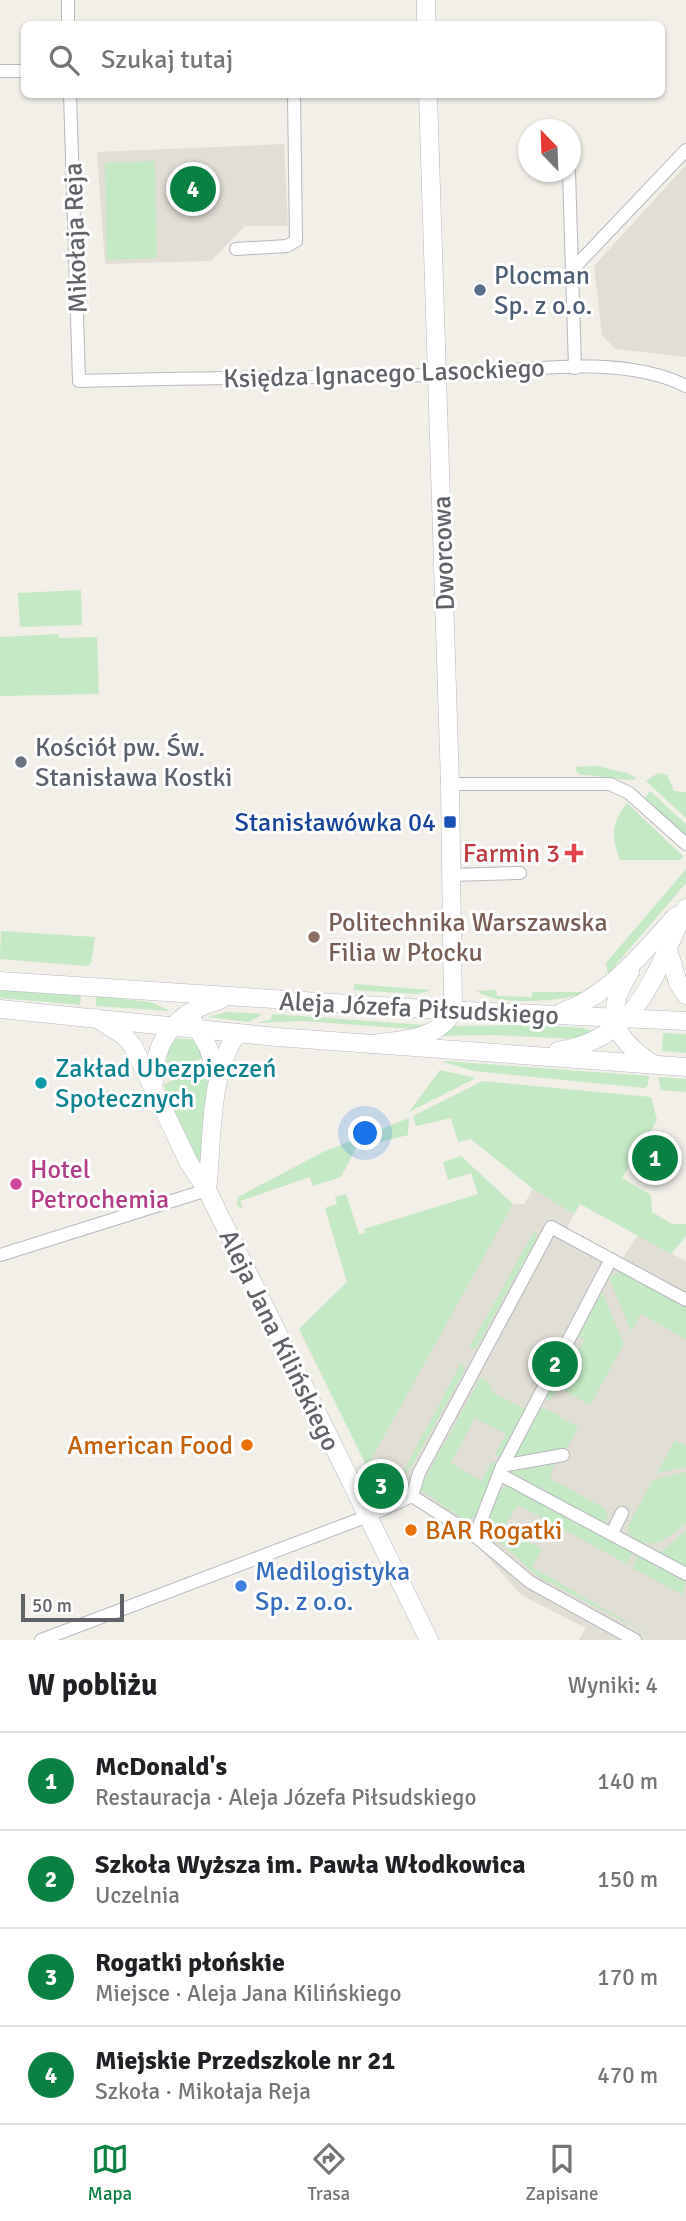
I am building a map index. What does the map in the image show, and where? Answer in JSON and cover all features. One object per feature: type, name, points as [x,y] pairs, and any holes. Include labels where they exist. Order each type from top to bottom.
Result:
[{"type":"main road","points":[[426,0],[426,21]]},
{"type":"main road","name":"Dworcowa","points":[[428,98],[450,785],[453,1011]]},
{"type":"main road","points":[[534,1055],[592,1043],[619,1021],[645,992],[686,906]]},
{"type":"main road","points":[[541,1014],[561,1012],[589,1000],[644,952],[686,906]]},
{"type":"main road","points":[[667,947],[678,983],[686,995]]},
{"type":"main road","points":[[644,952],[619,991],[619,1021],[630,1049],[654,1064]]},
{"type":"main road","name":"Aleja Józefa Piłsudskiego","points":[[0,981],[619,1021],[686,1021]]},
{"type":"main road","points":[[152,992],[187,1013],[208,1047],[218,1077]]},
{"type":"main road","points":[[154,1084],[157,1053],[172,1025],[187,1013],[230,997]]},
{"type":"main road","name":"Aleja Józefa Piłsudskiego","points":[[0,1009],[238,1033],[686,1067]]},
{"type":"main road","points":[[372,1044],[431,1032],[447,1020],[453,1011]]},
{"type":"main road","name":"Aleja Jana Kilińskiego","points":[[90,1018],[128,1040],[154,1084],[190,1163],[207,1190],[429,1640]]},
{"type":"main road","points":[[207,1190],[218,1077],[230,1044],[238,1033]]},
{"type":"street","points":[[68,0],[68,21]]},
{"type":"street","points":[[0,71],[21,71]]},
{"type":"street","name":"Mikołaja Reja","points":[[70,98],[79,381]]},
{"type":"street","points":[[236,249],[287,246],[296,241],[294,98]]},
{"type":"street","points":[[572,270],[686,150]]},
{"type":"street","points":[[569,182],[575,368]]},
{"type":"street","name":"Księdza Ignacego Lasockiego","points":[[79,381],[436,375],[575,368],[624,369],[666,376],[686,386]]},
{"type":"street","points":[[450,785],[610,784],[629,793],[686,844]]},
{"type":"street","points":[[451,875],[520,873]]},
{"type":"street","points":[[0,1255],[207,1190]]},
{"type":"street","points":[[44,1639],[368,1516],[412,1496],[419,1473],[551,1227],[686,1300]]},
{"type":"street","points":[[475,1536],[500,1470],[611,1259]]},
{"type":"street","points":[[500,1470],[563,1455]]},
{"type":"street","points":[[500,1470],[686,1574]]},
{"type":"street","points":[[412,1496],[475,1536],[530,1582],[635,1640]]},
{"type":"street","points":[[612,1533],[622,1513]]},
{"type":"shaded area","points":[[284,144],[288,226],[245,226],[211,261],[105,264],[97,152]]},
{"type":"shaded area","points":[[686,165],[686,357],[615,349],[602,335],[594,266]]},
{"type":"shaded area","points":[[533,1189],[574,1214],[567,1229],[622,1259],[638,1235],[686,1261],[686,1640],[579,1640],[586,1628],[521,1595],[476,1544],[367,1467],[504,1218],[513,1204],[524,1204]]},
{"type":"green space","points":[[155,161],[157,258],[107,260],[105,163]]},
{"type":"green space","points":[[81,590],[82,625],[20,627],[18,593]]},
{"type":"green space","points":[[58,634],[59,638],[97,637],[99,694],[0,696],[0,637]]},
{"type":"green space","points":[[597,766],[627,773],[637,779],[580,775],[575,767]]},
{"type":"green space","points":[[658,773],[667,775],[674,791],[686,792],[686,818],[646,781]]},
{"type":"green space","points":[[650,791],[686,824],[686,836],[645,798]]},
{"type":"green space","points":[[627,803],[683,856],[680,860],[620,860],[614,830],[615,823]]},
{"type":"green space","points":[[686,869],[686,883],[608,974],[606,963]]},
{"type":"green space","points":[[1,931],[95,937],[91,963],[88,966],[0,959]]},
{"type":"green space","points":[[354,984],[431,990],[418,994],[354,990]]},
{"type":"green space","points":[[0,990],[81,996],[80,1005],[0,998]]},
{"type":"green space","points":[[496,990],[497,996],[532,997],[532,992],[589,992],[565,998],[515,1001],[486,996],[477,991]]},
{"type":"green space","points":[[96,996],[151,1002],[170,1011],[96,1006]]},
{"type":"green space","points":[[226,1012],[263,1014],[249,1022],[208,1017]]},
{"type":"green space","points":[[272,1014],[425,1025],[414,1029],[302,1021],[257,1023],[271,1019]]},
{"type":"green space","points":[[541,1025],[593,1031],[576,1039],[492,1035],[440,1036],[452,1026]]},
{"type":"green space","points":[[663,1033],[686,1034],[686,1053],[662,1051]]},
{"type":"green space","points":[[177,1038],[196,1040],[205,1057],[164,1075],[169,1046]]},
{"type":"green space","points":[[443,1062],[649,1076],[645,1088],[474,1071]]},
{"type":"green space","points":[[206,1066],[208,1081],[200,1167],[167,1098],[164,1084]]},
{"type":"green space","points":[[440,1070],[476,1078],[409,1112]]},
{"type":"green space","points":[[658,1077],[686,1079],[686,1092],[661,1090]]},
{"type":"green space","points":[[483,1081],[651,1097],[657,1120],[622,1178],[651,1195],[652,1212],[672,1224],[686,1224],[686,1236],[671,1254],[580,1204],[574,1214],[533,1189],[471,1139],[458,1142],[451,1118],[416,1126],[413,1116]]},
{"type":"green space","points":[[409,1118],[408,1135],[356,1148],[341,1177],[313,1186],[310,1177],[240,1201],[243,1209],[237,1206],[238,1197],[323,1152]]},
{"type":"green space","points":[[461,1156],[513,1204],[367,1467],[299,1329],[347,1282],[325,1208],[337,1204],[335,1197],[346,1194],[359,1234],[365,1233],[364,1229],[478,1194],[471,1173],[448,1180],[443,1162]]},
{"type":"green space","points":[[535,1230],[537,1238],[475,1350],[469,1348]]},
{"type":"green space","points":[[620,1271],[686,1305],[686,1339],[641,1314],[631,1331],[609,1278]]},
{"type":"green space","points":[[602,1292],[624,1344],[590,1405],[558,1387],[549,1402],[545,1395],[558,1371],[566,1375],[584,1340],[578,1337]]},
{"type":"green space","points":[[461,1363],[465,1370],[414,1462],[397,1484]]},
{"type":"green space","points":[[481,1377],[489,1382],[492,1392],[527,1410],[501,1458],[495,1454],[506,1434],[475,1418],[451,1463],[481,1481],[492,1461],[498,1464],[479,1511],[470,1521],[464,1520],[419,1489]]},
{"type":"green space","points":[[543,1407],[578,1427],[566,1450],[515,1456],[514,1452]]},
{"type":"green space","points":[[675,1440],[686,1446],[686,1467],[657,1473]]},
{"type":"green space","points":[[555,1462],[550,1479],[605,1508],[608,1517],[605,1522],[601,1523],[512,1473],[515,1469]]},
{"type":"green space","points":[[686,1472],[686,1523],[672,1535],[651,1544],[644,1543],[628,1533],[628,1526],[653,1480]]},
{"type":"green space","points":[[508,1485],[633,1552],[627,1564],[518,1505],[504,1527],[542,1549],[532,1567],[657,1639],[537,1576],[484,1528],[498,1491]]},
{"type":"green space","points":[[686,1530],[686,1568],[659,1554]]},
{"type":"green space","points":[[638,1555],[686,1582],[683,1595],[633,1568]]},
{"type":"place","name":"Miejskie Przedszkole nr 21","points":[[193,189]]},
{"type":"place","name":"Plocman Sp. z o.o.","points":[[480,290]]},
{"type":"place","name":"Kościół pw. Św. Stanisława Kostki","points":[[21,762]]},
{"type":"place","name":"Stanisławówka 04","points":[[450,822]]},
{"type":"place","name":"Farmin 3","points":[[574,853]]},
{"type":"place","name":"Politechnika Warszawska Filia w Płocku","points":[[314,937]]},
{"type":"place","name":"Zakład Ubezpieczeń Społecznych","points":[[41,1083]]},
{"type":"place","name":"McDonald's","points":[[655,1158]]},
{"type":"place","name":"Hotel Petrochemia","points":[[16,1184]]},
{"type":"place","name":"Szkoła Wyższa im. Pawła Włodkowica","points":[[555,1364]]},
{"type":"place","name":"American Food","points":[[247,1445]]},
{"type":"place","name":"Rogatki płońskie","points":[[381,1486]]},
{"type":"place","name":"BAR Rogatki","points":[[411,1530]]},
{"type":"place","name":"Medilogistyka Sp. z o.o.","points":[[241,1586]]}]
